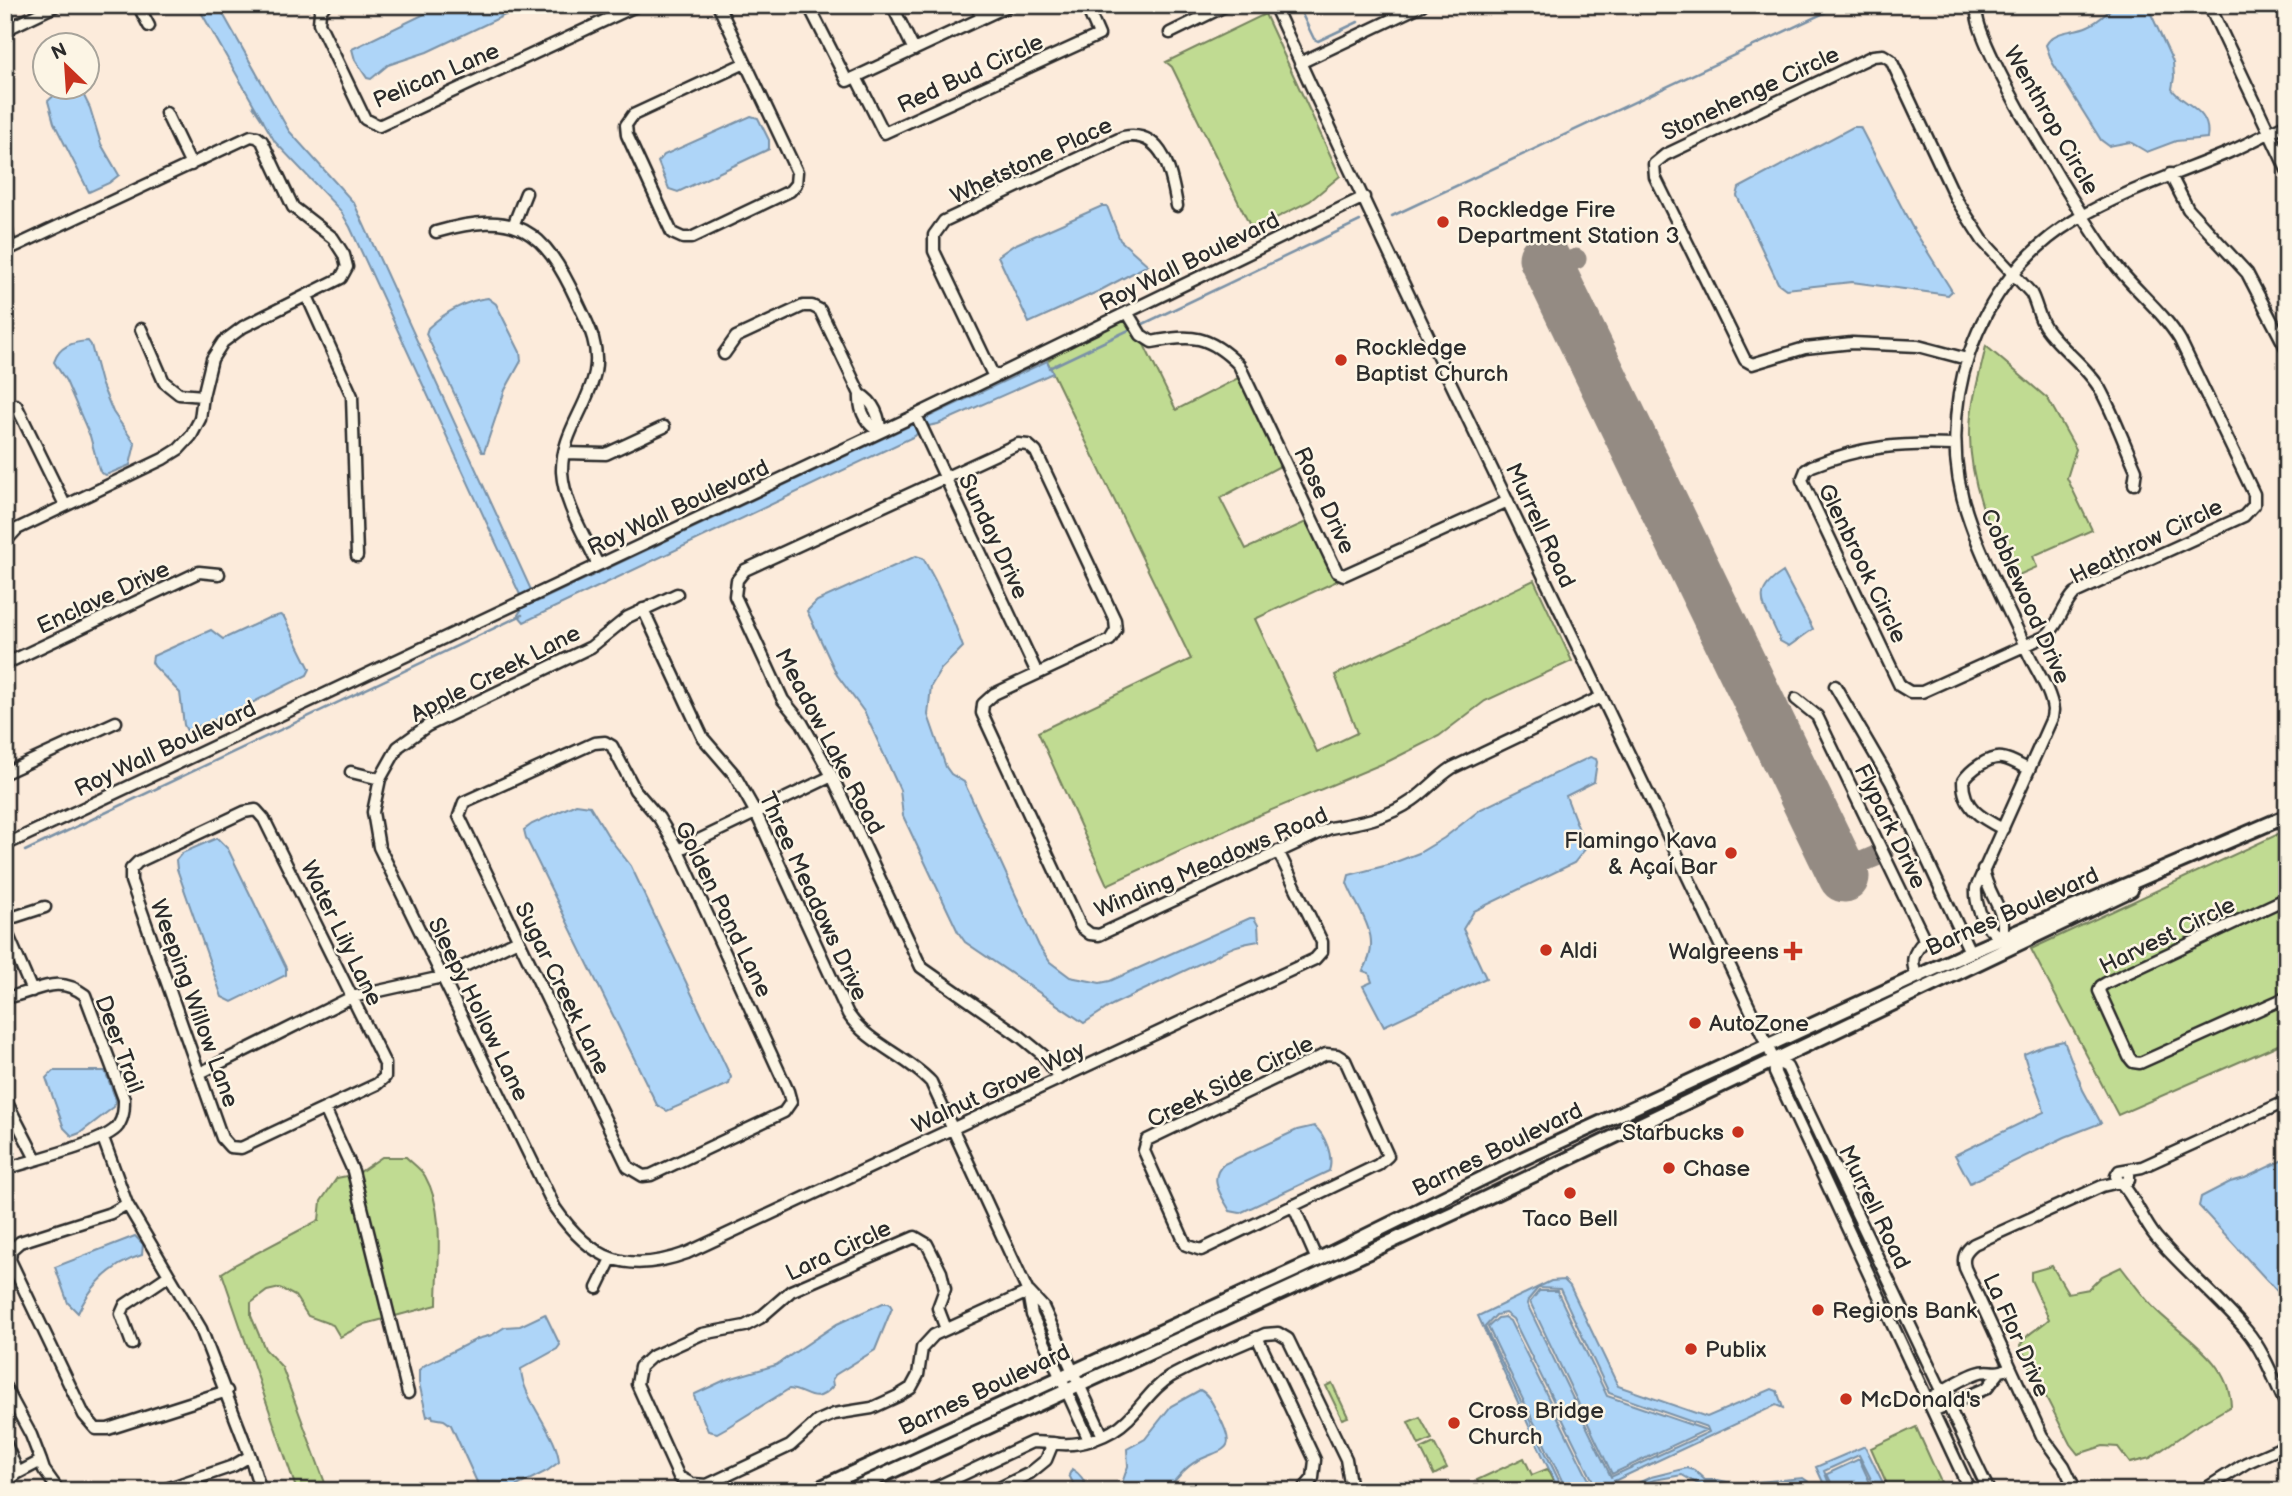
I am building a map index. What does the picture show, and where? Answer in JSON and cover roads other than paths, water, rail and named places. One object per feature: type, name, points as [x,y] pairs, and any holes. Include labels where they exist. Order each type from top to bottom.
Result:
[{"type":"main road","name":"Barnes Boulevard","points":[[849,1491],[1509,1186],[1774,1060],[2005,943],[2164,867],[2287,816]]},
{"type":"main road","name":"Barnes Boulevard","points":[[813,1491],[1067,1374],[1315,1265],[1595,1126],[1969,952],[2005,943]]},
{"type":"main road","points":[[1597,1144],[1607,1129],[1615,1123],[1705,1080],[1716,1070]]},
{"type":"main road","points":[[1509,1186],[1524,1173],[1577,1148],[1589,1137],[1595,1126]]},
{"type":"main road","points":[[1301,1283],[1315,1265]]},
{"type":"main road","points":[[1217,1322],[1236,1307],[1315,1265]]},
{"type":"street","points":[[5,30],[57,5]]},
{"type":"street","points":[[138,5],[149,26]]},
{"type":"street","name":"Pelican Lane","points":[[325,5],[320,12],[319,23],[365,119],[379,126],[638,5]]},
{"type":"street","points":[[718,5],[797,172],[796,184],[790,191],[691,238],[683,238],[672,233],[627,135],[626,125],[633,115],[745,63]]},
{"type":"street","points":[[892,5],[914,50]]},
{"type":"street","points":[[976,5],[982,18]]},
{"type":"street","points":[[812,12],[851,79],[1010,5]]},
{"type":"street","name":"Red Bud Circle","points":[[851,79],[884,134],[1099,34],[1086,5]]},
{"type":"street","points":[[1170,33],[1227,5]]},
{"type":"street","name":"Murrell Road","points":[[1274,5],[1768,1046],[1774,1060],[1774,1073],[1970,1491]]},
{"type":"street","points":[[1300,63],[1422,5]]},
{"type":"street","name":"Wenthrop Circle","points":[[1983,5],[1977,12],[1978,27],[2011,95],[2084,215]]},
{"type":"street","points":[[2209,5],[2287,170]]},
{"type":"street","name":"Stonehenge Circle","points":[[1967,359],[1918,346],[1852,343],[1805,348],[1752,364],[1745,360],[1655,177],[1654,164],[1665,155],[1873,56],[1883,55],[1891,60],[1956,199],[1983,241],[2014,274]]},
{"type":"street","points":[[166,113],[191,164]]},
{"type":"street","name":"Cobblewood Drive","points":[[2005,943],[1990,929],[1977,905],[1976,888],[2052,718],[2053,710],[1968,519],[1955,445],[1955,417],[1967,359],[1994,301],[2014,274],[2052,236],[2084,215],[2170,174],[2223,154],[2287,124]]},
{"type":"street","name":"Whetstone Place","points":[[994,377],[934,251],[934,235],[944,221],[1123,137],[1133,135],[1149,138],[1157,145],[1173,180],[1177,206]]},
{"type":"street","points":[[5,220],[8,250],[251,136],[257,136],[262,141],[293,207],[333,237],[344,254],[347,267],[341,278],[243,327],[223,342],[212,359],[200,419],[191,436],[178,449],[163,459],[17,529],[5,542]]},
{"type":"street","points":[[2170,174],[2188,209],[2248,273],[2287,350]]},
{"type":"street","points":[[513,226],[526,194]]},
{"type":"street","name":"Roy Wall Boulevard","points":[[5,845],[916,415],[1364,197]]},
{"type":"street","name":"Heathrow Circle","points":[[2025,645],[2049,633],[2075,593],[2244,516],[2254,505],[2253,494],[2175,331],[2119,270],[2084,215]]},
{"type":"street","points":[[436,232],[469,223],[488,222],[513,226],[551,251],[563,270],[594,338],[595,372],[568,435],[562,471],[565,493],[598,565]]},
{"type":"street","points":[[2014,274],[2031,293],[2039,319],[2089,373],[2100,389],[2136,470],[2134,484]]},
{"type":"street","points":[[307,296],[352,396],[357,556]]},
{"type":"street","points":[[724,354],[736,337],[803,306],[812,306],[820,310],[860,394],[860,404],[869,426],[880,432]]},
{"type":"street","name":"Rose Drive","points":[[1127,313],[1140,335],[1152,342],[1184,335],[1214,343],[1239,365],[1337,572],[1345,575],[1508,501]]},
{"type":"street","points":[[141,329],[164,382],[179,394],[203,396]]},
{"type":"street","points":[[16,405],[65,505]]},
{"type":"street","name":"Sunday Drive","points":[[916,415],[1037,673]]},
{"type":"street","points":[[564,453],[606,454],[664,427]]},
{"type":"street","name":"Winding Meadows Road","points":[[945,478],[1018,444],[1028,445],[1036,452],[1115,620],[1116,629],[1110,640],[994,694],[983,704],[982,713],[1081,927],[1090,934],[1099,935],[1330,828],[1367,822],[1394,811],[1414,799],[1452,768],[1601,697]]},
{"type":"street","name":"Glenbrook Circle","points":[[1955,445],[1911,444],[1854,452],[1812,466],[1806,470],[1802,480],[1900,686],[1905,691],[1922,692],[2025,645]]},
{"type":"street","name":"Meadow Lake Road","points":[[945,478],[745,570],[737,580],[735,596],[783,700],[802,723],[832,776],[921,967],[1021,1037],[1043,1055],[1060,1079]]},
{"type":"street","name":"Enclave Drive","points":[[5,664],[199,572],[219,573]]},
{"type":"street","name":"Apple Creek Lane","points":[[380,779],[398,747],[428,726],[591,647],[628,617],[677,594]]},
{"type":"street","name":"Three Meadows Drive","points":[[643,609],[703,738],[734,774],[756,813],[848,1014],[857,1027],[921,1071],[931,1082],[1028,1292],[1043,1307],[1073,1387]]},
{"type":"street","name":"Flypark Drive","points":[[1835,686],[1891,782],[1969,952]]},
{"type":"street","name":"Flypark Drive","points":[[1796,699],[1817,716],[1922,934],[1924,941],[1913,953],[1913,967],[1917,976]]},
{"type":"street","points":[[5,773],[117,722]]},
{"type":"street","name":"Golden Pond Lane","points":[[461,809],[464,802],[594,743],[605,742],[612,746],[635,790],[659,818],[678,850],[791,1102],[784,1112],[651,1175],[643,1176]]},
{"type":"street","points":[[2003,829],[1980,818],[1974,812],[1966,798],[1963,780],[1974,769],[1997,758],[2029,771]]},
{"type":"street","points":[[351,772],[380,779]]},
{"type":"street","points":[[678,850],[832,776]]},
{"type":"street","name":"Sleepy Hollow Lane","points":[[380,779],[373,812],[379,847],[555,1208],[583,1243]]},
{"type":"street","name":"Sugar Creek Lane","points":[[461,809],[461,822],[628,1167],[643,1176]]},
{"type":"street","name":"Weeping Willow Lane","points":[[256,810],[244,812],[138,862],[131,869],[131,881],[222,1138],[230,1147],[242,1148],[326,1109]]},
{"type":"street","name":"Water Lily Lane","points":[[256,810],[264,819],[384,1065],[385,1077],[377,1084],[326,1109]]},
{"type":"street","name":"Walnut Grove Way","points":[[583,1243],[611,1259],[644,1264],[667,1261],[1315,959],[1322,951],[1321,942],[1278,851]]},
{"type":"street","points":[[1983,868],[2005,921],[2005,943]]},
{"type":"street","name":"Harvest Circle","points":[[2287,898],[2106,982],[2099,991],[2129,1057],[2133,1062],[2140,1063],[2287,997]]},
{"type":"street","points":[[5,920],[45,907]]},
{"type":"street","points":[[5,928],[32,991]]},
{"type":"street","points":[[200,1073],[352,997],[442,977],[518,940]]},
{"type":"street","name":"Deer Trail","points":[[5,998],[58,983],[73,986],[85,995],[124,1099],[123,1116],[118,1127],[103,1138]]},
{"type":"street","name":"Creek Side Circle","points":[[1326,1054],[1337,1055],[1345,1060],[1388,1156],[1378,1166],[1293,1205],[1200,1250],[1191,1248],[1186,1245],[1144,1151],[1147,1140],[1326,1054]]},
{"type":"street","name":"Murrell Road","points":[[1774,1060],[1787,1067],[1989,1491]]},
{"type":"street","points":[[5,1098],[36,1159]]},
{"type":"street","name":"La Flor Drive","points":[[2076,1491],[2064,1466],[2042,1436],[2010,1368],[1965,1268],[1966,1251],[1974,1244],[2287,1101]]},
{"type":"street","points":[[326,1109],[354,1171],[408,1393]]},
{"type":"street","points":[[5,1169],[103,1138],[127,1204],[201,1329],[250,1456],[259,1485],[258,1491]]},
{"type":"street","points":[[2123,1178],[2145,1223],[2158,1240],[2246,1331],[2261,1354],[2286,1405]]},
{"type":"street","points":[[127,1204],[111,1213],[20,1242],[11,1250],[10,1259],[85,1415],[96,1429],[108,1429],[227,1391]]},
{"type":"street","points":[[1293,1205],[1315,1265]]},
{"type":"street","name":"Lara Circle","points":[[946,1329],[938,1308],[944,1293],[943,1279],[928,1244],[915,1237],[791,1291],[760,1318],[745,1326],[702,1334],[651,1357],[640,1367],[636,1380],[679,1477],[692,1484],[707,1485],[790,1446],[810,1428],[834,1414],[872,1408],[911,1388],[918,1376],[922,1348],[934,1335],[1028,1292]]},
{"type":"street","points":[[597,1288],[611,1259]]},
{"type":"street","points":[[132,1344],[121,1314],[125,1305],[168,1276]]},
{"type":"street","points":[[928,1491],[1032,1442],[1066,1446],[1120,1427],[1153,1389],[1172,1376],[1265,1334],[1278,1333],[1288,1339],[1346,1459],[1350,1483],[1347,1491]]},
{"type":"street","points":[[1257,1338],[1315,1460],[1313,1478],[1302,1491]]},
{"type":"street","points":[[1933,1411],[1987,1388],[1999,1373],[2010,1368]]},
{"type":"street","points":[[1927,1400],[1976,1373],[1999,1373]]},
{"type":"street","points":[[5,1387],[31,1434],[44,1470],[59,1491]]},
{"type":"street","points":[[1073,1387],[1102,1434]]},
{"type":"street","points":[[1073,1387],[1089,1440]]},
{"type":"street","points":[[5,1442],[18,1473]]},
{"type":"street","points":[[992,1491],[1046,1460],[1053,1443]]},
{"type":"street","points":[[2202,1491],[2246,1463],[2287,1445]]},
{"type":"street","points":[[160,1491],[233,1466],[250,1456]]},
{"type":"street","points":[[5,1483],[41,1461]]},
{"type":"water","points":[[197,5],[218,5],[289,131],[354,203],[532,592],[521,597],[350,227],[340,210],[275,142]]},
{"type":"water","points":[[443,5],[526,5],[427,52],[388,65],[371,79],[367,78],[355,60],[352,49]]},
{"type":"water","points":[[2116,5],[2147,5],[2173,62],[2172,89],[2201,114],[2207,128],[2207,138],[2176,141],[2147,152],[2130,142],[2109,146],[2101,140],[2052,62],[2046,45],[2054,36],[2092,24]]},
{"type":"water","points":[[48,102],[87,102],[101,144],[119,175],[89,192],[54,123]]},
{"type":"water","points":[[751,116],[758,118],[769,140],[769,149],[678,192],[669,189],[658,162],[664,155]]},
{"type":"water","points":[[1853,127],[1860,127],[1911,225],[1952,291],[1948,295],[1852,282],[1786,289],[1778,283],[1737,196],[1739,188]]},
{"type":"water","points":[[1107,206],[1120,240],[1148,265],[1029,323],[998,256],[1014,245]]},
{"type":"water","points":[[488,298],[496,304],[520,352],[521,361],[505,390],[482,452],[426,334],[428,328],[448,312],[472,301]]},
{"type":"water","points":[[88,341],[113,412],[135,444],[130,465],[106,475],[99,469],[90,436],[66,381],[54,362],[59,352],[67,346]]},
{"type":"water","points":[[1047,361],[1053,373],[938,424],[923,427],[915,436],[524,622],[518,615],[524,605],[536,600],[537,602]]},
{"type":"water","points":[[916,556],[923,558],[935,580],[963,647],[941,669],[931,686],[928,715],[946,767],[951,774],[964,782],[1039,946],[1050,962],[1070,977],[1100,983],[1110,981],[1250,918],[1254,918],[1258,925],[1259,941],[1225,951],[1112,1005],[1084,1023],[965,942],[903,816],[900,790],[865,713],[837,675],[807,611],[817,601]]},
{"type":"water","points":[[1783,572],[1813,629],[1789,646],[1780,641],[1763,596],[1765,589]]},
{"type":"water","points":[[280,615],[284,617],[310,669],[307,675],[236,711],[187,731],[180,693],[154,666],[153,656],[211,630],[223,639]]},
{"type":"water","points":[[1590,757],[1597,762],[1594,782],[1566,796],[1586,848],[1574,863],[1474,911],[1463,929],[1486,978],[1384,1026],[1363,986],[1372,982],[1369,973],[1363,971],[1369,958],[1370,936],[1347,883],[1349,875],[1388,865],[1419,853],[1444,838],[1481,809]]},
{"type":"water","points":[[576,804],[590,806],[610,839],[631,866],[731,1077],[729,1084],[667,1111],[657,1105],[526,838],[524,830],[532,824]]},
{"type":"water","points":[[217,838],[228,849],[286,968],[286,975],[232,1002],[222,997],[176,860],[182,853]]},
{"type":"water","points":[[2064,1041],[2083,1090],[2101,1123],[2065,1137],[1970,1183],[1955,1155],[2044,1112],[2024,1054]]},
{"type":"water","points":[[53,1071],[105,1071],[116,1100],[114,1107],[72,1136],[64,1128],[46,1078]]},
{"type":"water","points":[[1314,1126],[1328,1146],[1329,1171],[1240,1213],[1230,1211],[1216,1182],[1219,1170],[1224,1164],[1297,1130]]},
{"type":"water","points":[[2287,1158],[2287,1302],[2199,1206],[2201,1197]]},
{"type":"water","points":[[135,1236],[143,1244],[142,1255],[121,1264],[104,1277],[89,1293],[78,1313],[68,1303],[55,1267]]},
{"type":"water","points":[[1564,1280],[1570,1286],[1618,1386],[1707,1417],[1772,1389],[1777,1391],[1783,1408],[1776,1405],[1591,1491],[1595,1485],[1513,1319],[1505,1313],[1496,1315],[1485,1327],[1564,1491],[1559,1491],[1478,1316],[1551,1281]],"holes":[[[1538,1288],[1560,1289],[1609,1393],[1707,1427],[1709,1432],[1611,1477],[1527,1304]]]},
{"type":"water","points":[[1539,1291],[1557,1291],[1607,1396],[1706,1430],[1612,1474],[1530,1302]]},
{"type":"water","points":[[883,1303],[889,1303],[892,1308],[875,1350],[835,1375],[833,1386],[821,1396],[815,1397],[789,1389],[717,1433],[708,1431],[695,1394],[725,1380],[776,1365],[837,1324]]},
{"type":"water","points":[[545,1314],[560,1345],[521,1369],[527,1392],[553,1440],[559,1462],[507,1491],[481,1491],[451,1425],[444,1420],[433,1418],[432,1415],[427,1417],[419,1383],[419,1370],[477,1339],[492,1335],[505,1327],[520,1326]]},
{"type":"water","points":[[1504,1317],[1510,1321],[1592,1486],[1581,1491],[1567,1491],[1488,1327],[1498,1318]]},
{"type":"water","points":[[1200,1390],[1211,1402],[1225,1428],[1228,1437],[1226,1447],[1192,1463],[1169,1486],[1122,1483],[1128,1466],[1127,1449],[1145,1439],[1171,1406]]},
{"type":"water","points":[[1865,1446],[1887,1491],[1877,1491],[1859,1455],[1824,1471],[1832,1491],[1827,1491],[1816,1467]]},
{"type":"water","points":[[1859,1459],[1874,1491],[1835,1491],[1827,1474]]},
{"type":"water","points":[[1687,1468],[1694,1470],[1705,1480],[1736,1484],[1803,1478],[1810,1483],[1814,1491],[1782,1487],[1760,1491],[1718,1491],[1682,1475],[1654,1480],[1628,1491],[1621,1491],[1651,1477]]},
{"type":"water","points":[[1072,1469],[1082,1478],[1085,1491],[1077,1491],[1069,1475]]},
{"type":"waterway","points":[[1392,216],[1841,5]]},
{"type":"waterway","points":[[1299,8],[1314,39],[1318,41],[1358,22]]},
{"type":"waterway","points":[[253,106],[263,121]]},
{"type":"waterway","points":[[1141,325],[1360,221]]},
{"type":"waterway","points":[[1049,368],[1131,329]]},
{"type":"waterway","points":[[25,851],[522,615]]},
{"type":"place","name":"Rockledge Fire Department Station 3","points":[[1443,222]]},
{"type":"place","name":"Rockledge Baptist Church","points":[[1341,360]]},
{"type":"place","name":"Flamingo Kava & Açaí Bar","points":[[1731,853]]},
{"type":"place","name":"Aldi","points":[[1546,950]]},
{"type":"place","name":"Walgreens","points":[[1793,951]]},
{"type":"place","name":"AutoZone","points":[[1695,1023]]},
{"type":"place","name":"Starbucks","points":[[1738,1132]]},
{"type":"place","name":"Chase","points":[[1669,1168]]},
{"type":"place","name":"Taco Bell","points":[[1570,1193]]},
{"type":"place","name":"Regions Bank","points":[[1818,1310]]},
{"type":"place","name":"Publix","points":[[1691,1349]]},
{"type":"place","name":"McDonald's","points":[[1846,1399]]},
{"type":"place","name":"Cross Bridge Church","points":[[1454,1423]]}]
